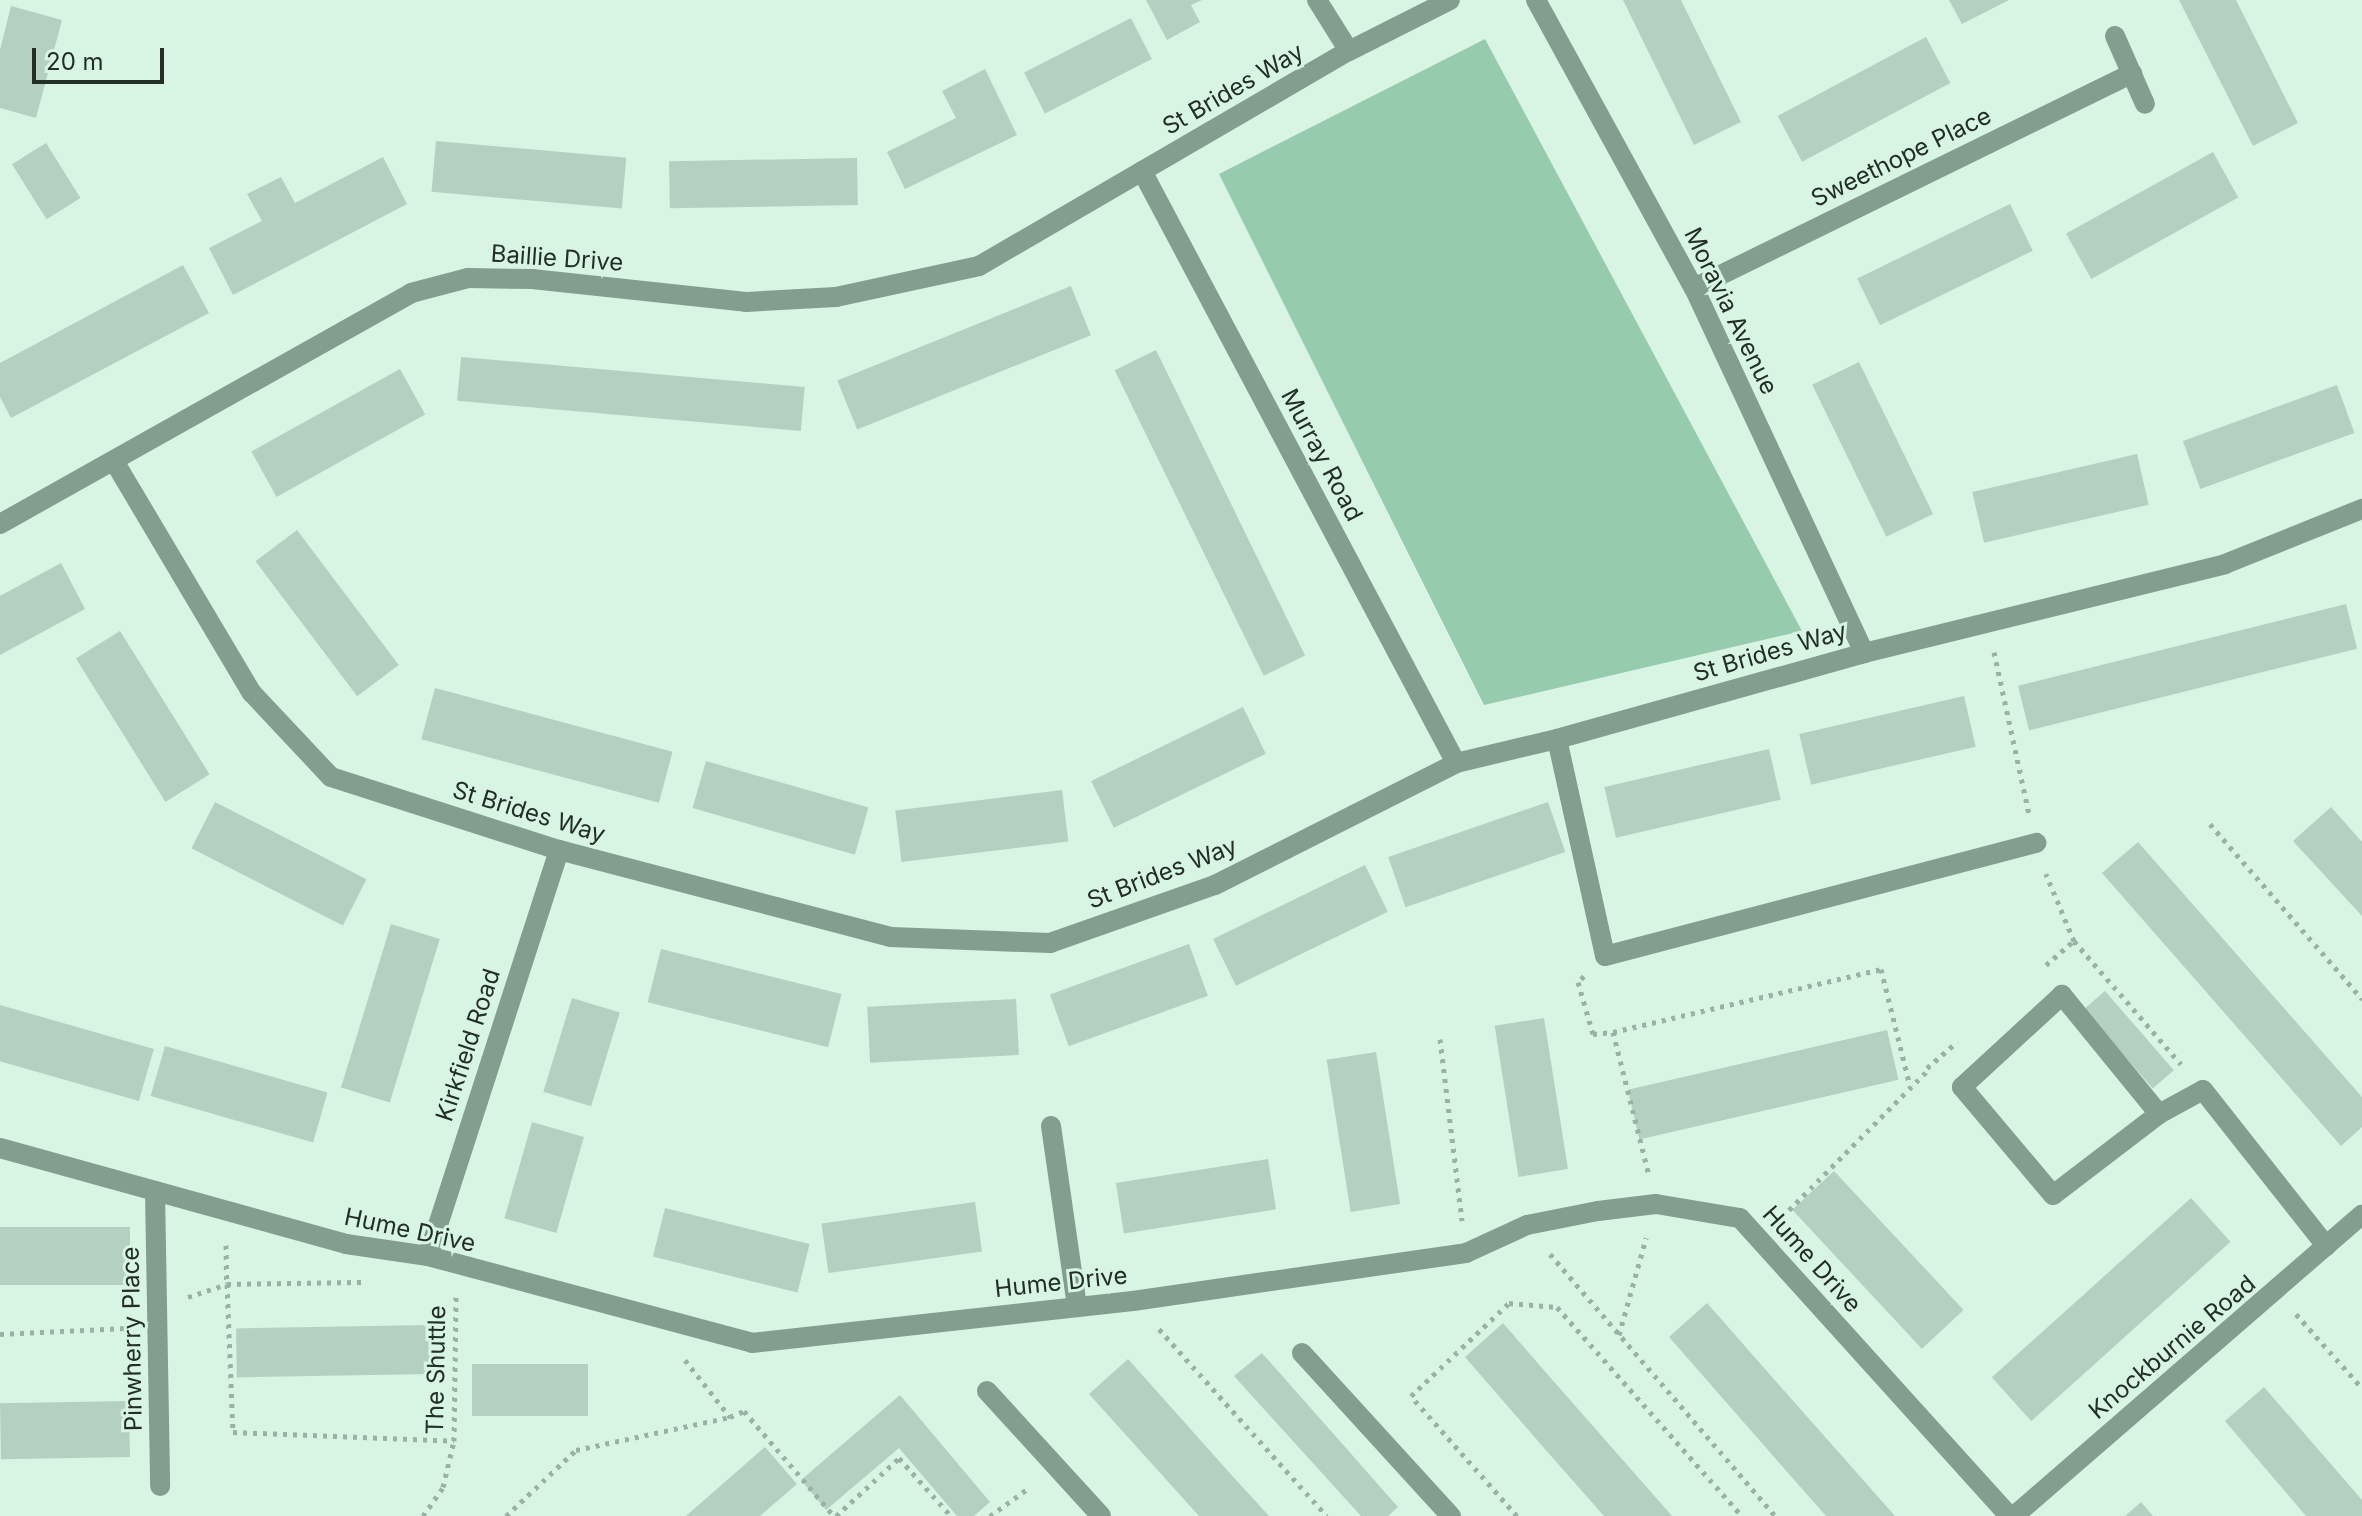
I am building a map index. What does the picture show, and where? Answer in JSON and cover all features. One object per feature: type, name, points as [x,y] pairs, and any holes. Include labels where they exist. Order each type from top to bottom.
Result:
[{"type":"street","points":[[1317,0],[1349,51]]},
{"type":"street","name":"St Brides Way","points":[[1142,171],[1349,51],[1450,0]]},
{"type":"street","name":"Moravia Avenue","points":[[1536,0],[1694,288],[1864,653]]},
{"type":"street","points":[[2115,36],[2145,104]]},
{"type":"street","name":"Sweethope Place","points":[[1694,288],[2132,73]]},
{"type":"street","name":"Baillie Drive","points":[[0,524],[411,293],[468,278],[532,279],[746,302],[836,297],[979,266],[1142,171]]},
{"type":"street","name":"Murray Road","points":[[1142,171],[1456,763]]},
{"type":"street","name":"St Brides Way","points":[[114,461],[252,693],[331,777],[559,850],[891,937],[1050,943],[1215,885],[1456,763],[1557,739],[1864,653],[2225,564],[2362,509]]},
{"type":"street","points":[[1557,739],[1605,956],[2036,843]]},
{"type":"street","name":"Kirkfield Road","points":[[428,1256],[559,850]]},
{"type":"street","points":[[2159,1114],[2062,995],[1962,1087],[2053,1195],[2159,1114],[2203,1090],[2326,1246]]},
{"type":"street","points":[[1051,1126],[1077,1307]]},
{"type":"street","name":"Hume Drive","points":[[0,1148],[346,1244],[428,1256],[752,1343],[1133,1301],[1466,1253],[1527,1225],[1598,1211],[1656,1204],[1740,1218],[2012,1516]]},
{"type":"street","name":"Pinwherry Place","points":[[155,1191],[160,1486]]},
{"type":"street","name":"Knockburnie Road","points":[[2012,1516],[2362,1215]]},
{"type":"street","points":[[1302,1353],[1451,1516]]},
{"type":"street","points":[[987,1391],[1101,1516]]},
{"type":"path","points":[[1988,624],[2036,843],[2074,941],[2203,1090]]},
{"type":"path","points":[[2210,824],[2362,999]]},
{"type":"path","points":[[2040,970],[2074,941]]},
{"type":"path","points":[[1605,956],[1578,982],[1593,1034],[1613,1032],[1881,969],[1910,1086]]},
{"type":"path","points":[[1613,1032],[1656,1204],[1619,1335]]},
{"type":"path","points":[[1440,1039],[1466,1253]]},
{"type":"path","points":[[1760,1240],[1927,1068],[1961,1039]]},
{"type":"path","points":[[1927,1068],[1962,1087]]},
{"type":"path","points":[[1527,1225],[1775,1516]]},
{"type":"path","name":"The Shuttle","points":[[423,1516],[443,1487],[454,1441],[456,1265]]},
{"type":"path","points":[[0,1334],[135,1328],[159,1306],[227,1284],[371,1282]]},
{"type":"path","points":[[227,1284],[233,1432],[454,1441]]},
{"type":"path","points":[[2276,1292],[2362,1388]]},
{"type":"path","points":[[1133,1301],[1327,1516]]},
{"type":"path","points":[[1517,1516],[1411,1396],[1509,1303],[1557,1307],[1742,1516]]},
{"type":"path","points":[[687,1328],[684,1360],[730,1417]]},
{"type":"path","points":[[506,1516],[576,1450],[730,1417],[744,1411],[835,1516],[899,1458],[951,1516]]},
{"type":"path","points":[[990,1516],[1056,1467]]},
{"type":"green space","points":[[1485,39],[1802,631],[1484,705],[1219,174]]},
{"type":"building","points":[[1146,0],[1202,0],[1191,5],[1200,22],[1167,40]]},
{"type":"building","points":[[1623,0],[1681,0],[1741,122],[1694,145]]},
{"type":"building","points":[[1949,0],[2009,0],[1962,24]]},
{"type":"building","points":[[2179,0],[2236,0],[2298,123],[2253,146]]},
{"type":"building","points":[[11,6],[62,20],[36,118],[0,108],[0,50]]},
{"type":"building","points":[[1131,18],[1152,59],[1045,113],[1024,72]]},
{"type":"building","points":[[1926,37],[1950,83],[1802,162],[1778,116]]},
{"type":"building","points":[[985,69],[1017,135],[905,189],[887,152],[956,118],[942,91]]},
{"type":"building","points":[[436,141],[626,158],[622,208],[432,192]]},
{"type":"building","points":[[46,143],[80,198],[47,219],[12,164]]},
{"type":"building","points":[[2213,152],[2238,197],[2091,279],[2066,233]]},
{"type":"building","points":[[383,157],[407,204],[233,295],[209,248],[262,221],[247,194],[281,177],[295,203]]},
{"type":"building","points":[[857,158],[858,205],[670,208],[669,161]]},
{"type":"building","points":[[2010,204],[2033,251],[1880,325],[1857,279]]},
{"type":"building","points":[[183,265],[209,313],[11,418],[0,397],[0,363]]},
{"type":"building","points":[[1071,286],[1091,335],[857,430],[837,380]]},
{"type":"building","points":[[1156,350],[1305,656],[1264,676],[1115,370]]},
{"type":"building","points":[[461,357],[805,387],[801,431],[457,401]]},
{"type":"building","points":[[1859,362],[1933,514],[1886,537],[1812,385]]},
{"type":"building","points":[[400,369],[425,414],[277,497],[251,451]]},
{"type":"building","points":[[2337,385],[2354,433],[2200,489],[2183,441]]},
{"type":"building","points":[[2137,454],[2149,505],[1984,543],[1972,492]]},
{"type":"building","points":[[297,530],[399,665],[357,696],[255,561]]},
{"type":"building","points":[[61,563],[85,609],[0,655],[0,596]]},
{"type":"building","points":[[2346,604],[2357,649],[2029,730],[2018,686]]},
{"type":"building","points":[[120,631],[210,774],[165,802],[76,659]]},
{"type":"building","points":[[435,688],[673,752],[659,803],[421,739]]},
{"type":"building","points":[[1964,696],[1976,747],[1811,785],[1799,734]]},
{"type":"building","points":[[1243,707],[1266,754],[1114,828],[1091,781]]},
{"type":"building","points":[[1769,749],[1781,800],[1616,838],[1604,787]]},
{"type":"building","points":[[706,761],[868,808],[855,855],[692,808]]},
{"type":"building","points":[[1062,790],[1068,842],[902,862],[895,810]]},
{"type":"building","points":[[215,802],[366,879],[343,926],[191,848]]},
{"type":"building","points":[[1548,802],[1565,852],[1405,907],[1388,857]]},
{"type":"building","points":[[2331,807],[2362,842],[2362,916],[2293,841]]},
{"type":"building","points":[[2138,842],[2362,1097],[2362,1127],[2341,1146],[2102,873]]},
{"type":"building","points":[[1365,865],[1388,912],[1236,986],[1213,939]]},
{"type":"building","points":[[391,924],[440,939],[390,1102],[341,1088]]},
{"type":"building","points":[[1189,944],[1208,996],[1069,1046],[1050,995]]},
{"type":"building","points":[[661,949],[841,994],[828,1047],[648,1002]]},
{"type":"building","points":[[2105,991],[2174,1070],[2153,1089],[2084,1009]]},
{"type":"building","points":[[572,998],[620,1013],[591,1106],[543,1092]]},
{"type":"building","points":[[1016,999],[1019,1055],[870,1063],[867,1007]]},
{"type":"building","points":[[0,1005],[154,1049],[139,1101],[0,1061]]},
{"type":"building","points":[[1544,1018],[1568,1169],[1519,1177],[1495,1026]]},
{"type":"building","points":[[1887,1030],[1898,1080],[1639,1140],[1628,1090]]},
{"type":"building","points":[[165,1046],[327,1093],[313,1143],[151,1096]]},
{"type":"building","points":[[1376,1052],[1400,1204],[1351,1212],[1327,1060]]},
{"type":"building","points":[[532,1122],[584,1137],[556,1233],[504,1218]]},
{"type":"building","points":[[1268,1159],[1276,1209],[1124,1233],[1116,1183]]},
{"type":"building","points":[[1834,1171],[1964,1310],[1922,1349],[1792,1210]]},
{"type":"building","points":[[2191,1198],[2230,1242],[2031,1421],[1992,1377]]},
{"type":"building","points":[[975,1202],[982,1252],[828,1273],[822,1224]]},
{"type":"building","points":[[665,1208],[810,1244],[797,1293],[653,1257]]},
{"type":"building","points":[[0,1227],[130,1227],[130,1285],[0,1285]]},
{"type":"building","points":[[1707,1303],[1895,1516],[1826,1516],[1669,1337]]},
{"type":"building","points":[[1503,1323],[1672,1516],[1604,1516],[1544,1448],[1465,1357]]},
{"type":"building","points":[[430,1325],[431,1374],[237,1377],[236,1328]]},
{"type":"building","points":[[1262,1353],[1398,1507],[1388,1516],[1361,1516],[1234,1376]]},
{"type":"building","points":[[1128,1359],[1269,1516],[1199,1516],[1089,1394]]},
{"type":"building","points":[[472,1364],[588,1364],[588,1416],[472,1416]]},
{"type":"building","points":[[2264,1387],[2362,1500],[2362,1516],[2306,1516],[2225,1421]]},
{"type":"building","points":[[900,1395],[990,1502],[974,1516],[957,1516],[899,1448],[826,1510],[801,1480]]},
{"type":"building","points":[[129,1401],[130,1457],[1,1459],[0,1403]]},
{"type":"building","points":[[765,1447],[797,1484],[760,1516],[686,1516]]},
{"type":"building","points":[[2141,1502],[2153,1516],[2125,1516]]}]
